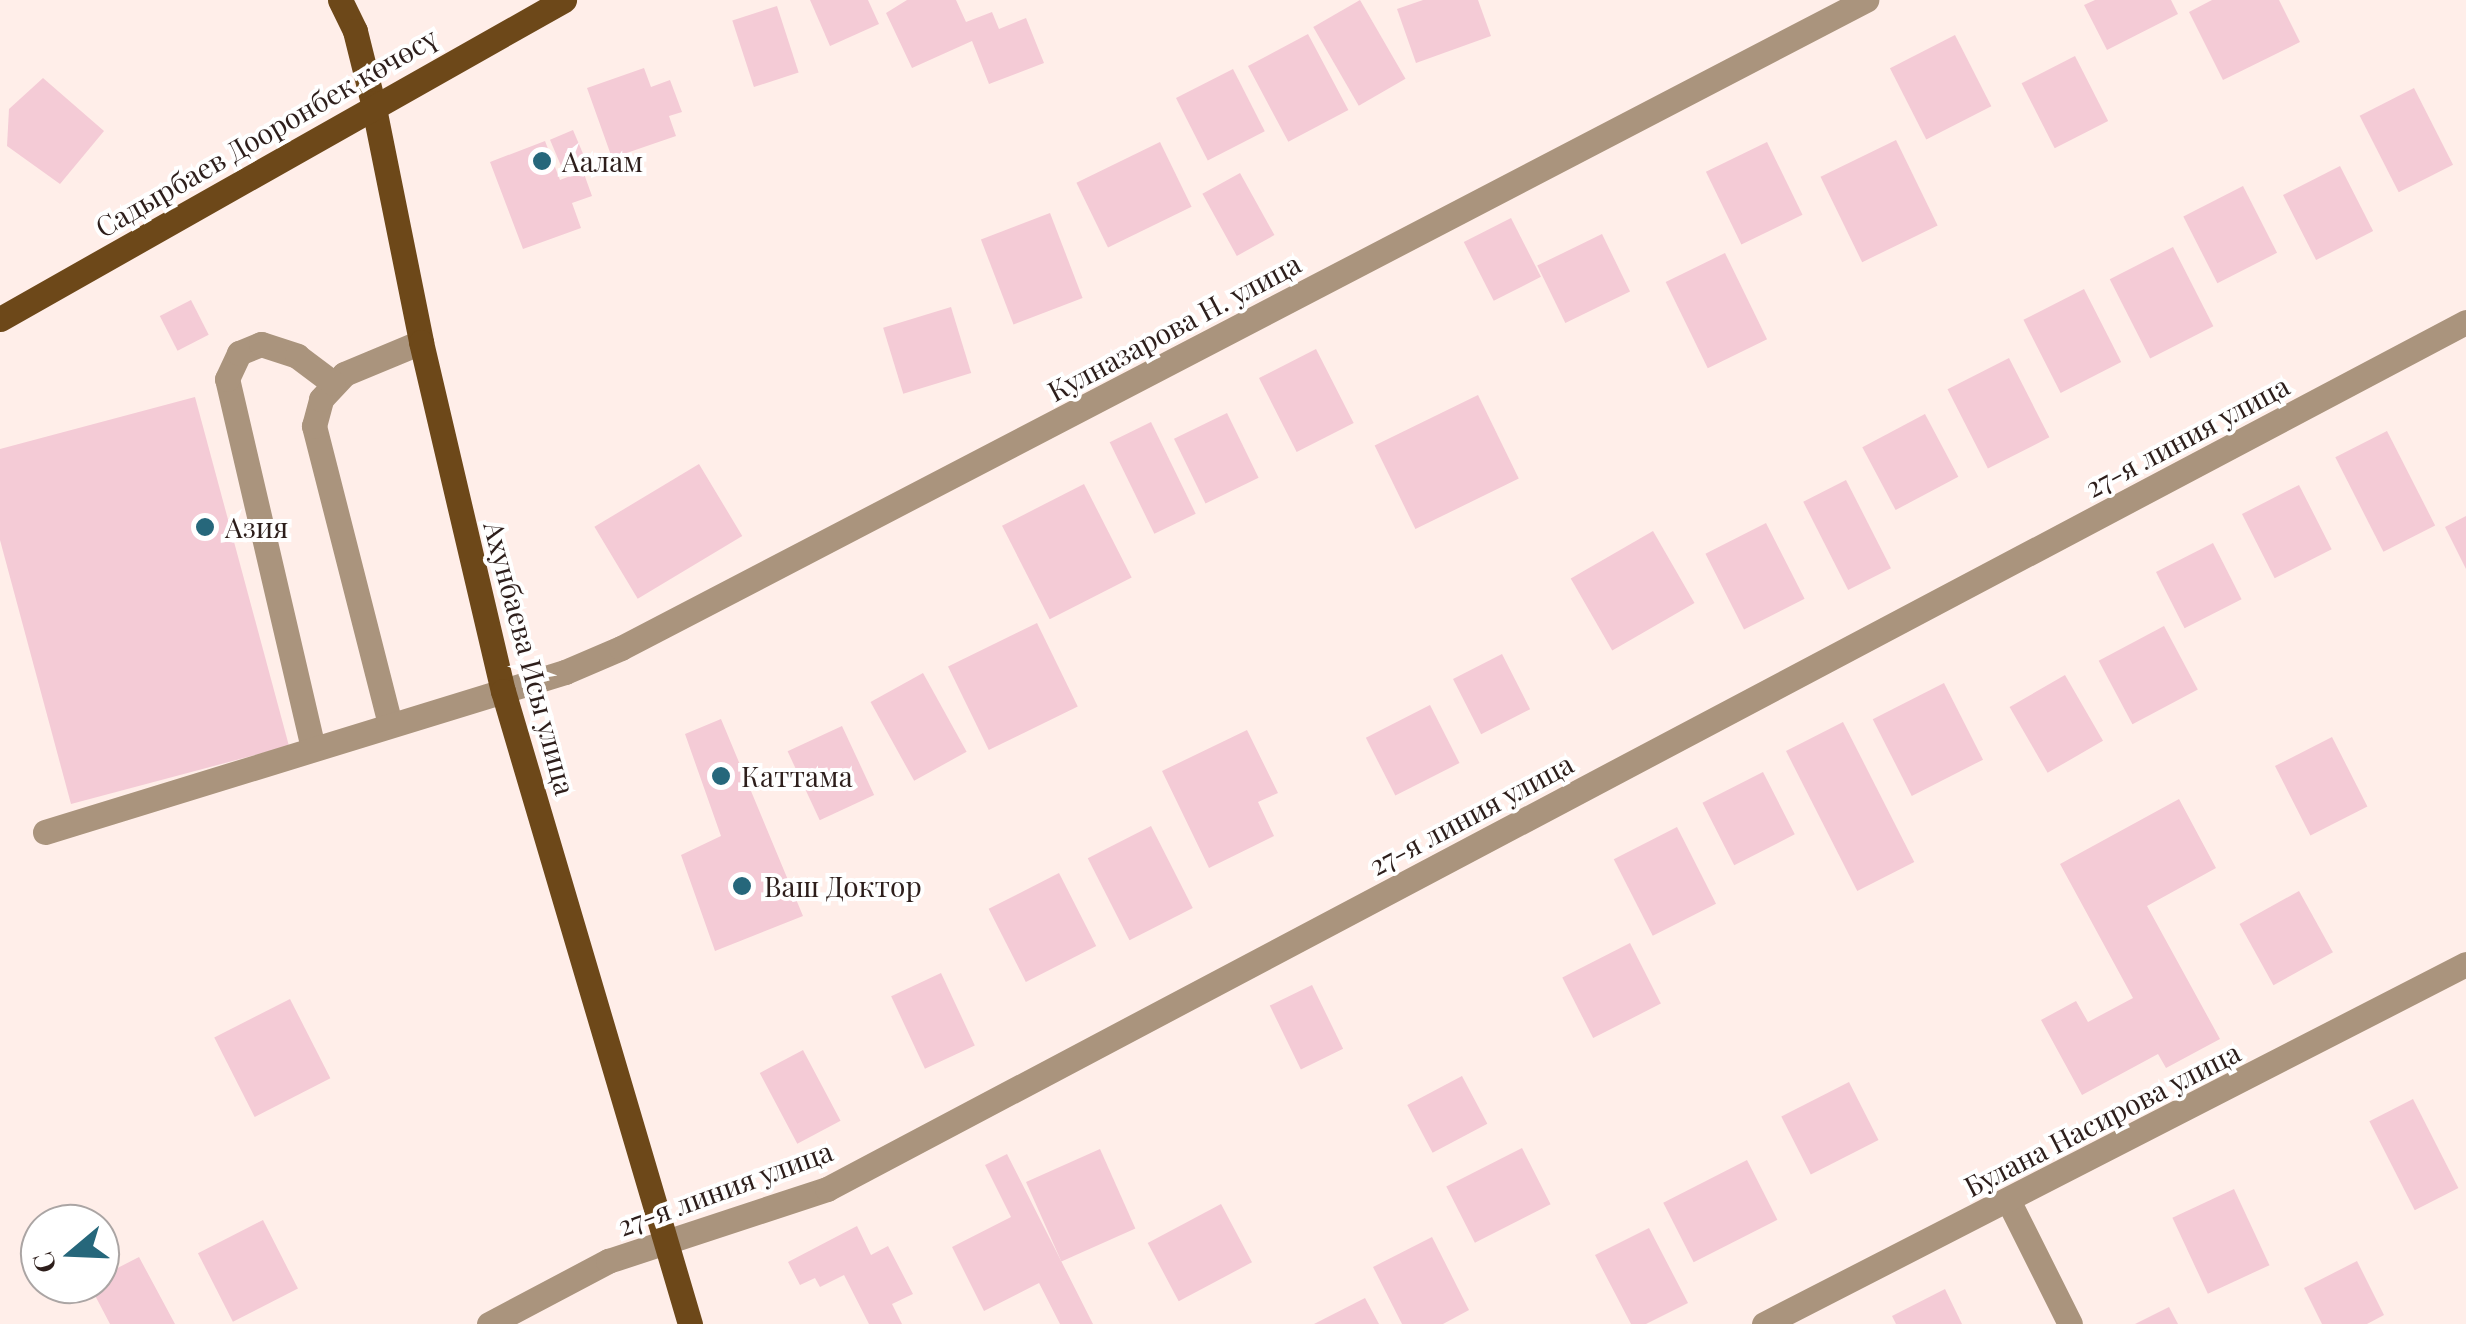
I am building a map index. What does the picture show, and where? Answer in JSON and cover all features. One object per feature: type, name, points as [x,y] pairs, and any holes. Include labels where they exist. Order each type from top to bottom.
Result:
[{"type":"main road","name":"Ахунбаева Исы улица","points":[[340,0],[355,32],[373,103],[421,342],[502,691],[690,1324]]},
{"type":"main road","name":"Садырбаев Дооронбек көчөсү","points":[[0,318],[373,103],[564,0]]},
{"type":"street","name":"Кулназарова Н. улица","points":[[44,832],[502,691],[621,648],[1866,0]]},
{"type":"street","name":"27-я линия улица","points":[[490,1324],[608,1261],[827,1189],[2466,322]]},
{"type":"street","points":[[390,724],[314,426],[316,411],[333,383],[421,342]]},
{"type":"street","points":[[313,748],[228,379],[238,353],[261,344],[297,356],[333,383]]},
{"type":"street","name":"Булана Насирова улица","points":[[1764,1324],[2010,1202],[2466,964]]},
{"type":"street","points":[[2010,1202],[2070,1324]]},
{"type":"building","points":[[810,0],[868,0],[879,24],[830,46]]},
{"type":"building","points":[[907,0],[956,0],[966,22],[992,12],[999,29],[1026,18],[1044,63],[989,84],[972,41],[912,68],[886,13]]},
{"type":"building","points":[[1360,0],[1406,79],[1359,106],[1313,27]]},
{"type":"building","points":[[1423,0],[1478,0],[1491,36],[1416,63],[1397,9]]},
{"type":"building","points":[[2095,0],[2171,0],[2178,14],[2107,50],[2084,5]]},
{"type":"building","points":[[2212,0],[2279,0],[2300,42],[2223,80],[2189,12]]},
{"type":"building","points":[[777,6],[799,73],[754,87],[732,21]]},
{"type":"building","points":[[1308,34],[1348,110],[1288,142],[1248,66]]},
{"type":"building","points":[[1955,35],[1991,106],[1926,139],[1890,68]]},
{"type":"building","points":[[2075,56],[2108,121],[2055,148],[2022,83]]},
{"type":"building","points":[[644,68],[651,87],[670,80],[682,112],[669,116],[676,136],[612,158],[587,88]]},
{"type":"building","points":[[1233,69],[1265,131],[1208,160],[1176,98]]},
{"type":"building","points":[[43,78],[104,131],[60,184],[7,146],[9,109]]},
{"type":"building","points":[[2414,88],[2453,165],[2399,192],[2360,116]]},
{"type":"building","points":[[573,130],[587,163],[564,173],[550,140]]},
{"type":"building","points":[[1896,140],[1938,225],[1862,262],[1821,177]]},
{"type":"building","points":[[545,141],[560,180],[583,171],[592,196],[572,203],[581,228],[523,249],[490,162]]},
{"type":"building","points":[[1160,142],[1192,207],[1108,247],[1076,183]]},
{"type":"building","points":[[1767,142],[1803,215],[1741,245],[1706,172]]},
{"type":"building","points":[[2340,166],[2373,231],[2316,260],[2283,195]]},
{"type":"building","points":[[1240,173],[1274,235],[1237,256],[1202,194]]},
{"type":"building","points":[[2243,186],[2277,253],[2217,283],[2183,216]]},
{"type":"building","points":[[1050,213],[1083,298],[1014,324],[981,240]]},
{"type":"building","points":[[1511,218],[1541,277],[1494,301],[1464,242]]},
{"type":"building","points":[[1602,234],[1630,292],[1565,323],[1537,266]]},
{"type":"building","points":[[2173,247],[2213,326],[2150,359],[2110,279]]},
{"type":"building","points":[[1725,253],[1767,339],[1708,368],[1666,282]]},
{"type":"building","points":[[2084,289],[2121,362],[2061,393],[2023,320]]},
{"type":"building","points":[[191,300],[209,335],[178,351],[160,316]]},
{"type":"building","points":[[951,307],[971,373],[903,394],[883,328]]},
{"type":"building","points":[[1316,349],[1354,423],[1297,452],[1259,378]]},
{"type":"building","points":[[2009,358],[2049,437],[1988,469],[1948,389]]},
{"type":"building","points":[[1478,395],[1519,479],[1415,529],[1375,445]]},
{"type":"building","points":[[195,397],[289,746],[71,804],[0,540],[0,449]]},
{"type":"building","points":[[1227,413],[1259,478],[1206,504],[1174,439]]},
{"type":"building","points":[[1925,414],[1958,477],[1896,510],[1862,447]]},
{"type":"building","points":[[1151,422],[1196,514],[1154,534],[1110,442]]},
{"type":"building","points":[[2387,431],[2435,525],[2383,552],[2335,457]]},
{"type":"building","points":[[699,464],[742,536],[638,599],[594,527]]},
{"type":"building","points":[[1846,480],[1891,568],[1848,590],[1803,502]]},
{"type":"building","points":[[1084,484],[1132,578],[1050,619],[1002,526]]},
{"type":"building","points":[[2299,485],[2332,549],[2275,578],[2242,514]]},
{"type":"building","points":[[2466,516],[2466,569],[2445,527]]},
{"type":"building","points":[[1766,523],[1805,599],[1744,630],[1705,554]]},
{"type":"building","points":[[1653,531],[1694,603],[1612,650],[1571,578]]},
{"type":"building","points":[[2213,543],[2242,599],[2185,628],[2156,572]]},
{"type":"building","points":[[1037,623],[1078,707],[989,750],[948,666]]},
{"type":"building","points":[[2164,626],[2198,690],[2132,724],[2099,661]]},
{"type":"building","points":[[1502,654],[1530,709],[1481,734],[1453,679]]},
{"type":"building","points":[[923,673],[967,752],[914,781],[871,702]]},
{"type":"building","points":[[2065,675],[2103,741],[2048,773],[2010,707]]},
{"type":"building","points":[[1944,683],[1983,760],[1912,796],[1873,719]]},
{"type":"building","points":[[1430,705],[1460,763],[1395,796],[1366,738]]},
{"type":"building","name":"Ваш Доктор","points":[[721,719],[803,916],[715,951],[681,855],[721,836],[685,734]]},
{"type":"building","points":[[1843,722],[1914,862],[1857,891],[1786,751]]},
{"type":"building","points":[[842,726],[874,795],[820,820],[788,751]]},
{"type":"building","points":[[1247,730],[1278,793],[1258,802],[1274,836],[1209,868],[1162,771]]},
{"type":"building","points":[[2332,737],[2367,806],[2310,836],[2275,766]]},
{"type":"building","points":[[1763,772],[1795,834],[1734,865],[1702,803]]},
{"type":"building","points":[[2179,799],[2216,868],[2147,906],[2220,1039],[2166,1068],[2158,1054],[2082,1095],[2041,1020],[2076,1001],[2088,1022],[2133,998],[2060,864]]},
{"type":"building","points":[[1151,826],[1193,908],[1130,940],[1088,858]]},
{"type":"building","points":[[1677,827],[1716,904],[1653,936],[1614,859]]},
{"type":"building","points":[[1059,873],[1096,946],[1026,982],[989,909]]},
{"type":"building","points":[[2299,891],[2333,952],[2273,985],[2240,924]]},
{"type":"building","points":[[1630,943],[1661,1004],[1593,1038],[1562,978]]},
{"type":"building","points":[[941,973],[975,1046],[925,1069],[891,996]]},
{"type":"building","points":[[1312,985],[1343,1049],[1301,1069],[1270,1006]]},
{"type":"building","points":[[290,999],[330,1078],[255,1117],[214,1038]]},
{"type":"building","points":[[803,1050],[841,1121],[797,1144],[760,1073]]},
{"type":"building","points":[[1462,1076],[1487,1124],[1433,1153],[1407,1105]]},
{"type":"building","points":[[1849,1082],[1879,1140],[1811,1174],[1781,1117]]},
{"type":"building","points":[[2413,1099],[2458,1188],[2415,1210],[2369,1121]]},
{"type":"building","points":[[1522,1148],[1551,1204],[1475,1243],[1446,1187]]},
{"type":"building","points":[[1100,1149],[1135,1228],[1061,1261],[1026,1182]]},
{"type":"building","points":[[1007,1154],[1093,1324],[1060,1324],[1039,1283],[984,1311],[952,1247],[1011,1217],[985,1165]]},
{"type":"building","points":[[1747,1160],[1777,1220],[1694,1262],[1663,1203]]},
{"type":"building","points":[[2234,1189],[2269,1265],[2208,1294],[2172,1218]]},
{"type":"building","points":[[1221,1204],[1252,1262],[1179,1301],[1148,1243]]},
{"type":"building","points":[[263,1220],[298,1289],[233,1322],[198,1253]]},
{"type":"building","points":[[857,1226],[871,1255],[888,1246],[913,1294],[892,1304],[902,1324],[869,1324],[844,1275],[820,1287],[815,1278],[800,1285],[788,1262]]},
{"type":"building","points":[[1649,1228],[1688,1303],[1646,1324],[1631,1324],[1595,1255]]},
{"type":"building","points":[[1432,1237],[1469,1310],[1443,1324],[1402,1324],[1373,1267]]},
{"type":"building","points":[[139,1257],[175,1324],[110,1324],[100,1304],[120,1304],[120,1267]]},
{"type":"building","points":[[2357,1261],[2384,1315],[2367,1324],[2322,1324],[2304,1288]]},
{"type":"building","points":[[1945,1289],[1962,1324],[1896,1324],[1892,1316]]},
{"type":"building","points":[[1365,1298],[1379,1324],[1314,1324]]},
{"type":"building","points":[[2169,1307],[2178,1324],[2135,1324]]},
{"type":"place","name":"Аалам","points":[[542,161]]},
{"type":"place","name":"Азия","points":[[205,527]]},
{"type":"place","name":"Каттама","points":[[721,776]]},
{"type":"place","name":"Ваш Доктор","points":[[742,886]]}]
